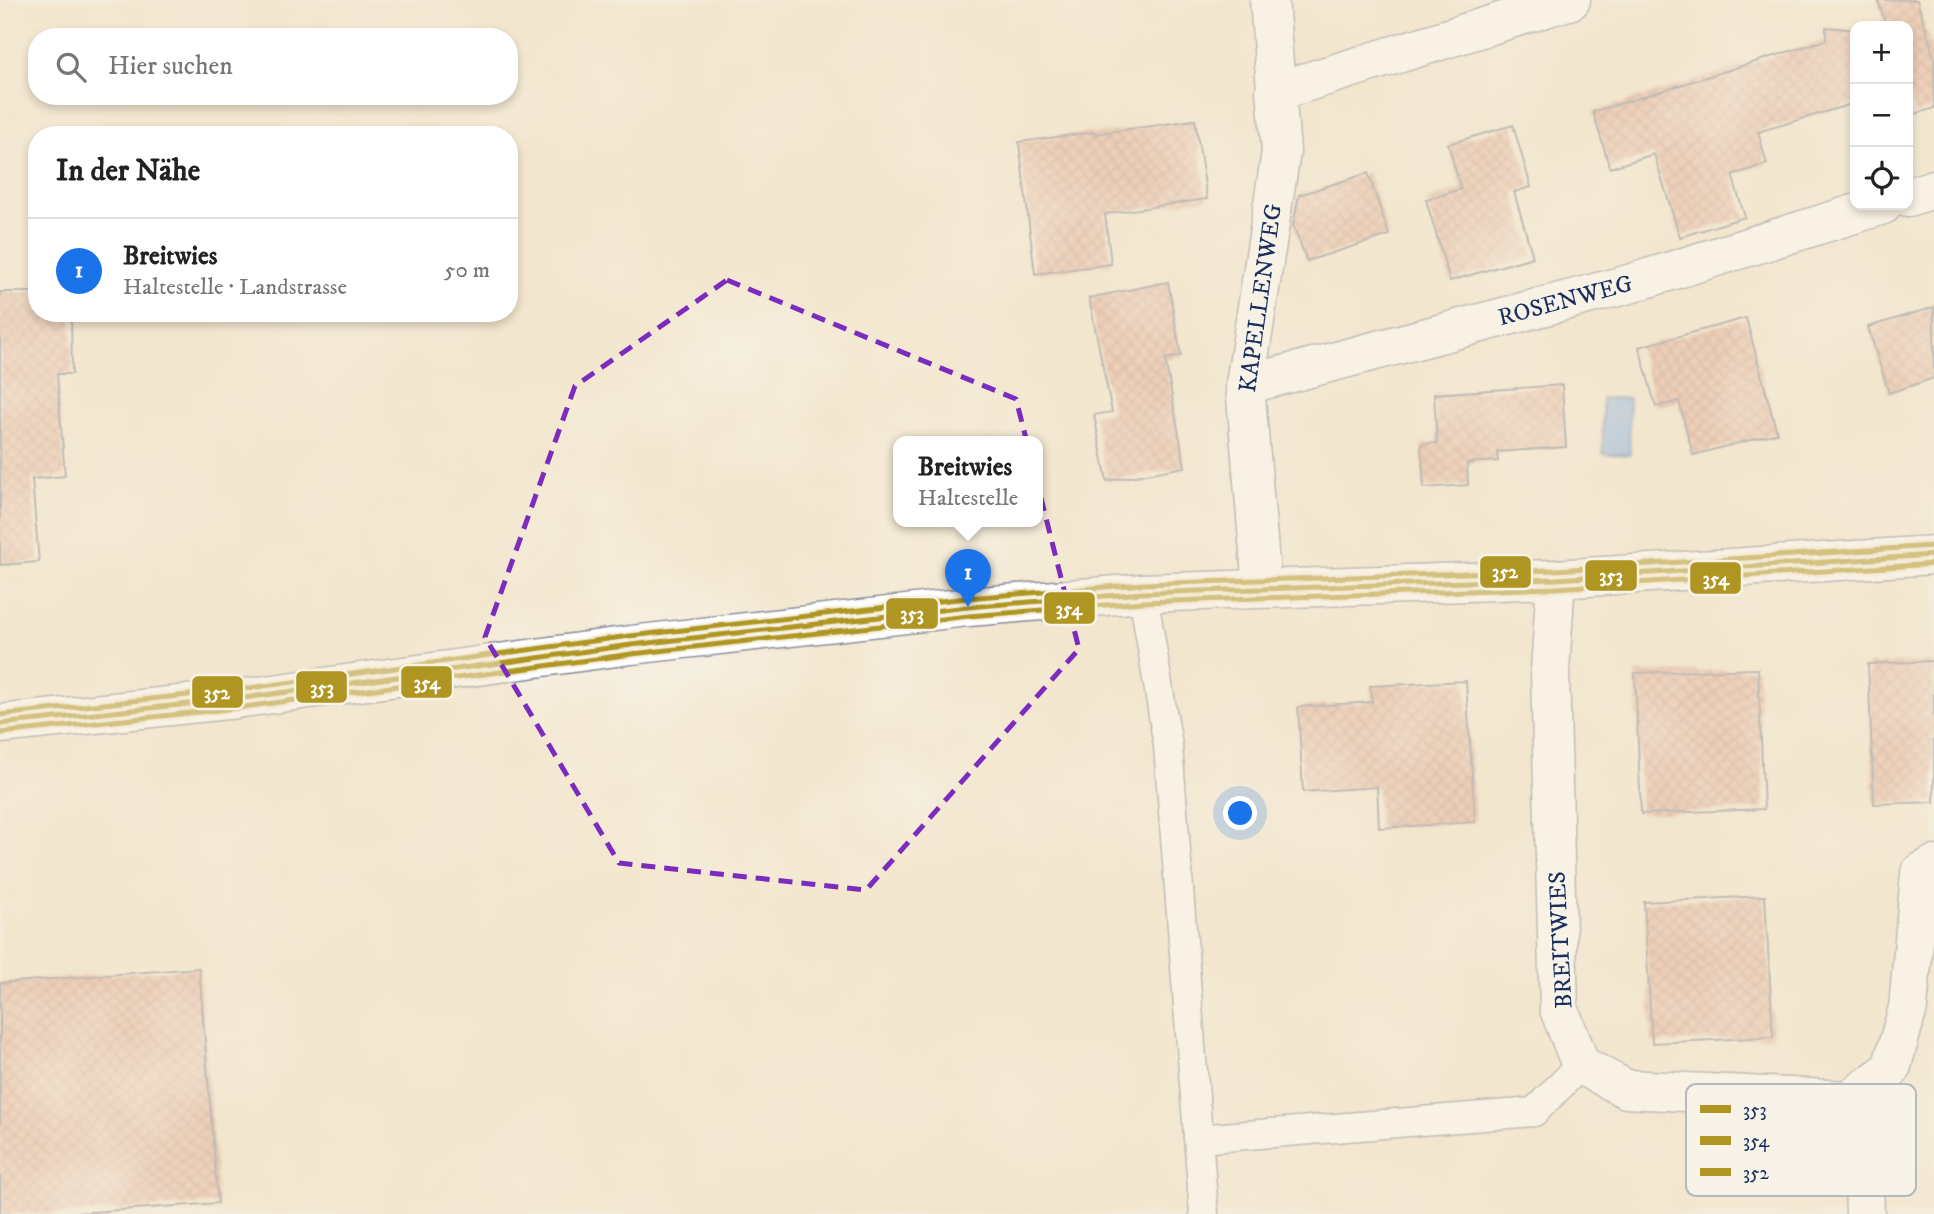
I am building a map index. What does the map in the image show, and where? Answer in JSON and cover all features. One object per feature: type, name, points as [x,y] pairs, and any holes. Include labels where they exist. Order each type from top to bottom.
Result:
[{"type":"street","name":"KAPELLENWEG","points":[[1262,588],[1245,386],[1281,152],[1269,0]]},
{"type":"street","points":[[1275,92],[1571,0]]},
{"type":"street","points":[[1913,195],[1934,189]]},
{"type":"street","name":"ROSENWEG","points":[[1245,386],[1629,284],[1867,210]]},
{"type":"street","points":[[0,724],[236,699],[698,638],[968,607],[1143,593],[1556,579],[1934,555]]},
{"type":"street","name":"BREITWIES","points":[[1556,579],[1550,671],[1559,1009],[1581,1065]]},
{"type":"street","points":[[1871,1084],[1891,1069],[1908,1008],[1920,873],[1934,865]]},
{"type":"street","points":[[1581,1065],[1626,1089],[1686,1092]]},
{"type":"street","points":[[1864,1196],[1865,1214]]},
{"type":"lane","points":[[1143,593],[1168,746],[1204,1214]]},
{"type":"lane","points":[[1198,1139],[1534,1112],[1581,1065]]},
{"type":"highlighted area","points":[[727,280],[1016,399],[1079,649],[866,890],[619,863],[485,637],[575,386]]},
{"type":"water","points":[[1602,398],[1629,398],[1630,455],[1603,454]]},
{"type":"building","points":[[1878,0],[1917,0],[1934,57],[1934,108],[1915,114],[1913,107],[1913,21],[1884,21]]},
{"type":"building","points":[[1826,27],[1850,29],[1850,104],[1758,132],[1767,164],[1732,175],[1745,217],[1680,237],[1654,154],[1610,168],[1593,112],[1826,40]]},
{"type":"building","points":[[1195,120],[1207,199],[1105,214],[1111,264],[1035,274],[1019,142]]},
{"type":"building","points":[[1513,125],[1531,187],[1514,192],[1533,257],[1450,281],[1426,200],[1461,189],[1448,144]]},
{"type":"building","points":[[1368,173],[1389,235],[1307,261],[1293,225],[1299,195]]},
{"type":"building","points":[[1168,282],[1181,356],[1165,359],[1185,467],[1107,481],[1094,415],[1112,412],[1089,298]]},
{"type":"building","points":[[0,292],[28,292],[28,322],[71,322],[72,374],[57,374],[65,476],[32,479],[39,562],[0,565]]},
{"type":"building","points":[[1934,307],[1934,378],[1889,393],[1868,327]]},
{"type":"building","points":[[1746,318],[1777,433],[1693,455],[1679,401],[1656,407],[1639,347]]},
{"type":"building","points":[[1562,385],[1566,447],[1497,452],[1498,461],[1467,463],[1468,485],[1424,488],[1421,444],[1437,443],[1434,394]]},
{"type":"building","points":[[1934,661],[1934,802],[1874,804],[1868,664]]},
{"type":"building","points":[[1758,669],[1764,809],[1641,814],[1635,673]]},
{"type":"building","points":[[1466,681],[1475,822],[1379,828],[1377,787],[1303,792],[1298,707],[1372,702],[1370,686]]},
{"type":"building","points":[[1765,896],[1773,1037],[1652,1043],[1644,902]]},
{"type":"building","points":[[199,968],[218,1203],[63,1214],[0,1214],[0,983]]},
{"type":"transit line","name":"352","points":[[0,715],[235,690],[630,636],[967,598],[1143,584],[1556,570],[1933,546]]},
{"type":"transit line","name":"353","points":[[0,724],[236,699],[631,645],[968,607],[1143,593],[1556,579],[1934,555]]},
{"type":"transit line","name":"354","points":[[1,733],[237,708],[632,654],[969,616],[1143,602],[1556,588],[1934,564]]},
{"type":"place","name":"Breitwies","points":[[968,607]]}]
